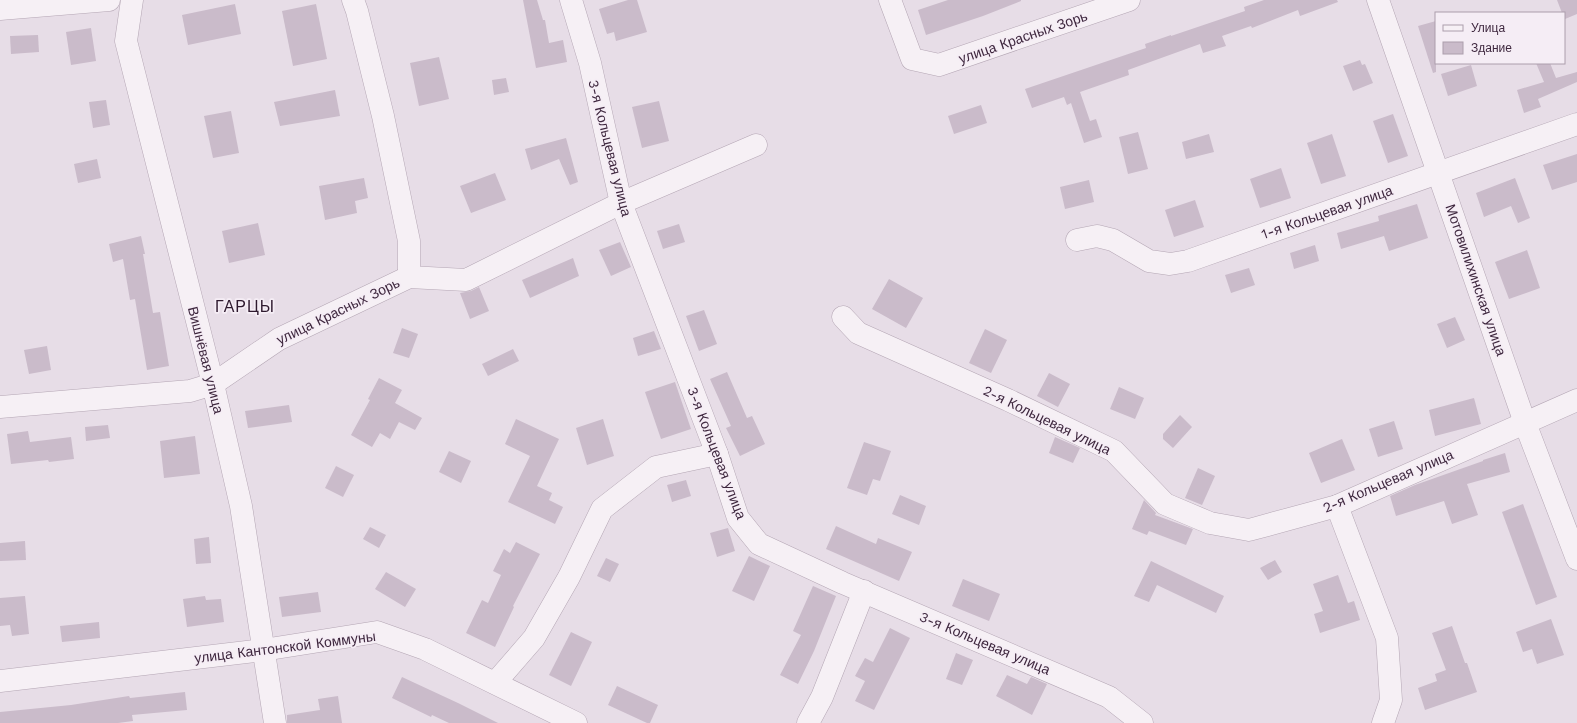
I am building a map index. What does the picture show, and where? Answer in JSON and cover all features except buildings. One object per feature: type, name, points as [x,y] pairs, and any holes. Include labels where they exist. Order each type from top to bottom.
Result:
[{"type":"street","points":[[0,9],[109,0]]},
{"type":"street","name":"Вишнёвая улица","points":[[132,0],[126,41],[213,384],[241,506],[275,723]]},
{"type":"street","points":[[353,0],[383,116],[409,241],[409,277]]},
{"type":"street","name":"3-я Кольцевая улица","points":[[571,0],[590,63],[621,203],[717,454],[738,518],[759,544],[843,583],[1109,697],[1142,723]]},
{"type":"street","name":"улица Красных Зорь","points":[[890,0],[912,59],[939,65],[1129,0]]},
{"type":"street","name":"Мотовилихинская улица","points":[[1378,0],[1525,423],[1577,559]]},
{"type":"street","name":"1-я Кольцевая улица","points":[[1077,240],[1097,236],[1113,240],[1149,261],[1170,264],[1188,261],[1577,124]]},
{"type":"street","name":"улица Красных Зорь","points":[[0,407],[190,391],[213,384],[278,339],[409,277],[466,280],[621,203],[756,145]]},
{"type":"street","name":"2-я Кольцевая улица","points":[[843,317],[858,333],[1008,400],[1114,451],[1165,504],[1210,523],[1250,530],[1337,506],[1577,400]]},
{"type":"street","points":[[495,683],[534,638],[569,577],[602,509],[656,467],[717,454]]},
{"type":"street","points":[[1337,506],[1387,638],[1391,700],[1383,723]]},
{"type":"street","points":[[808,723],[822,697],[864,591]]},
{"type":"street","name":"улица Кантонской Коммуны","points":[[0,682],[263,650],[377,632],[425,649],[576,723]]},
{"type":"district","name":"ГАРЦЫ","points":[[245,306]]}]
